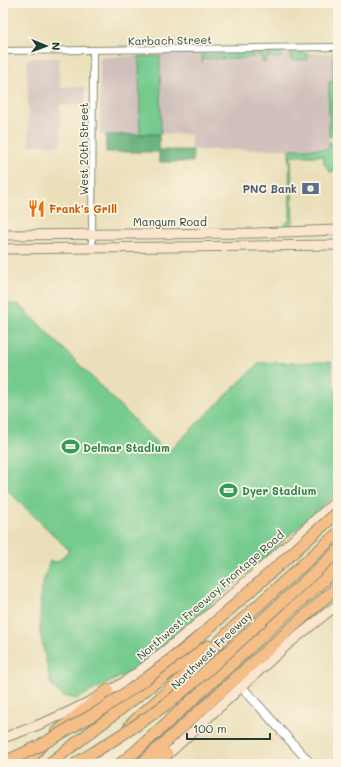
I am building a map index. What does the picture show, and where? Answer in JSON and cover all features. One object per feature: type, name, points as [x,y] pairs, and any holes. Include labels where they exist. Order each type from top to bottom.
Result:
[{"type":"highway","points":[[3,763],[38,746],[90,716],[147,678],[190,645],[333,510]]},
{"type":"highway","name":"Northwest Freeway","points":[[82,764],[152,706],[233,628],[338,533]]},
{"type":"highway","points":[[75,764],[170,702],[193,683],[338,551]]},
{"type":"highway","name":"Northwest Freeway","points":[[136,751],[338,567]]},
{"type":"highway","points":[[142,764],[338,586]]},
{"type":"highway","points":[[49,764],[157,681],[233,628]]},
{"type":"highway","points":[[27,764],[40,746],[108,690]]},
{"type":"highway","points":[[120,764],[136,751]]},
{"type":"highway","points":[[126,764],[136,751]]},
{"type":"highway","points":[[154,764],[167,754]]},
{"type":"main road","name":"Mangum Road","points":[[3,235],[177,232],[256,233],[338,230]]},
{"type":"main road","points":[[177,232],[177,246]]},
{"type":"main road","points":[[256,233],[257,245]]},
{"type":"main road","points":[[3,249],[338,244]]},
{"type":"main road","name":"Northwest Freeway Frontage Road","points":[[3,738],[43,723],[73,709],[123,682],[163,653],[333,510],[338,499]]},
{"type":"main road","points":[[159,764],[167,754],[286,646],[338,604]]},
{"type":"street","name":"Karbach Street","points":[[3,52],[338,47]]},
{"type":"street","name":"West 20th Street","points":[[92,247],[93,51]]},
{"type":"street","points":[[242,687],[311,764]]},
{"type":"shaded area","points":[[333,53],[333,82],[329,82],[329,149],[191,150],[191,134],[161,134],[160,54]]},
{"type":"shaded area","points":[[139,56],[140,134],[100,135],[100,57]]},
{"type":"shaded area","points":[[27,58],[59,58],[60,87],[85,87],[85,105],[60,105],[61,145],[29,145]]},
{"type":"green space","points":[[334,51],[338,51],[338,134],[329,137],[329,82],[333,82]]},
{"type":"green space","points":[[254,53],[253,57],[248,58],[203,59],[202,63],[202,54]]},
{"type":"green space","points":[[257,53],[281,53],[282,56],[279,58],[273,58],[273,55],[269,55],[269,58],[266,58],[266,62],[262,62],[262,56],[257,56]]},
{"type":"green space","points":[[291,53],[308,53],[308,60],[291,60]]},
{"type":"green space","points":[[139,56],[160,56],[161,134],[140,134]]},
{"type":"green space","points":[[159,134],[159,150],[193,150],[193,162],[159,162],[159,152],[106,152],[106,135]]},
{"type":"green space","points":[[329,142],[337,145],[338,149],[336,172],[330,172],[324,163],[323,156],[291,156],[293,226],[291,228],[286,228],[285,224],[290,219],[289,149],[329,149]]},
{"type":"green space","points":[[10,304],[20,305],[167,453],[259,363],[331,362],[338,404],[338,492],[202,613],[138,667],[76,699],[63,696],[51,685],[40,632],[41,588],[50,561],[58,562],[69,550],[3,486],[3,306]]},
{"type":"place","name":"PNC Bank","points":[[310,188]]},
{"type":"place","name":"Frank's Grill","points":[[36,208]]},
{"type":"place","name":"Delmar Stadium","points":[[70,447]]},
{"type":"place","name":"Dyer Stadium","points":[[229,490]]}]
